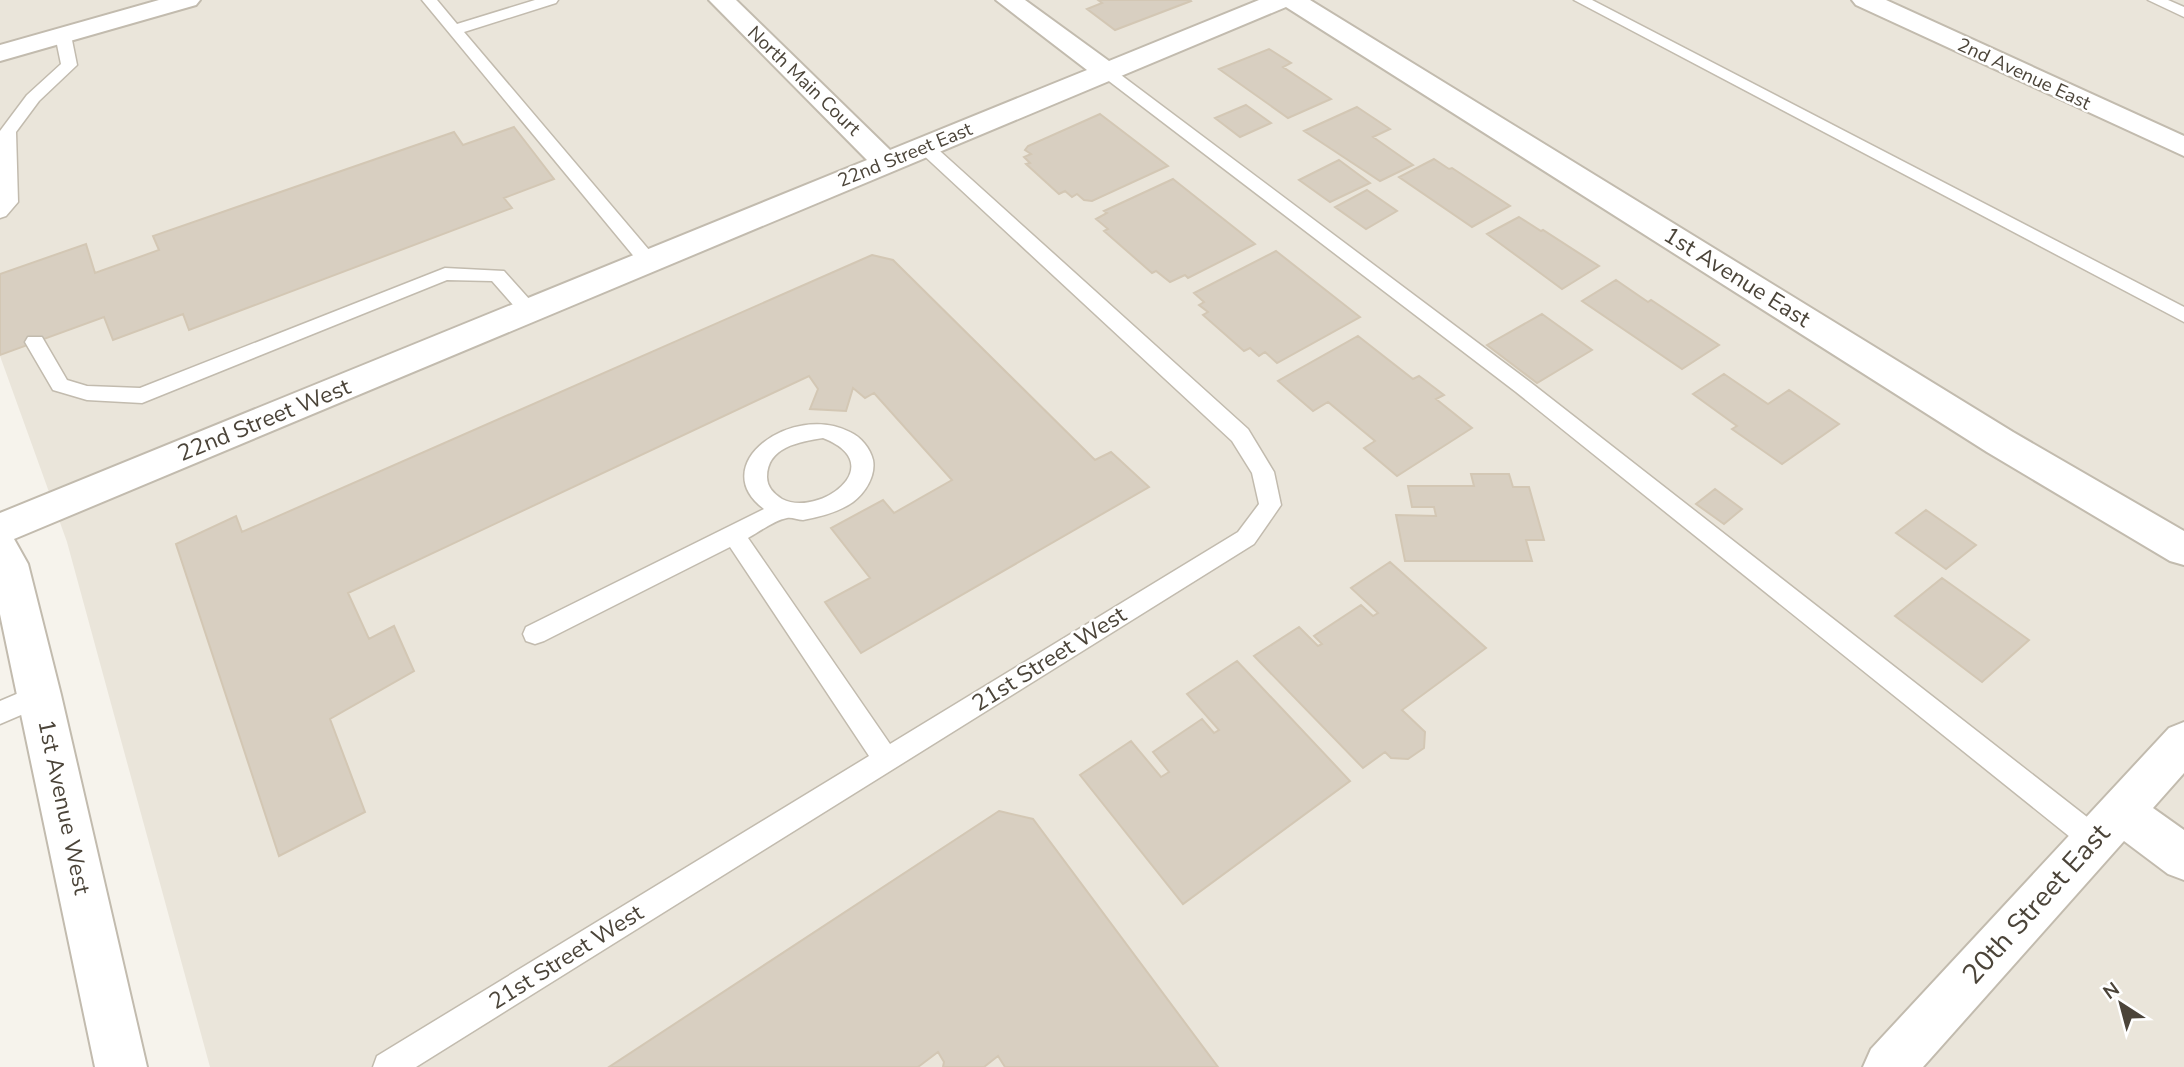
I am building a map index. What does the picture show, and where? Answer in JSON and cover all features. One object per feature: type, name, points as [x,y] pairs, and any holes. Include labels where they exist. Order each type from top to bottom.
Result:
[{"type":"street","points":[[0,54],[187,0]]},
{"type":"street","name":"North Main Court","points":[[722,0],[887,163]]},
{"type":"street","points":[[1009,0],[1107,72]]},
{"type":"street","name":"22nd Street East","points":[[529,310],[1281,0]]},
{"type":"street","name":"1st Avenue East","points":[[1292,0],[2000,442],[2184,550]]},
{"type":"street","name":"2nd Avenue East","points":[[1865,0],[2184,147]]},
{"type":"street","name":"22nd Street West","points":[[0,529],[529,310]]},
{"type":"street","name":"1st Avenue West","points":[[0,550],[8,564],[40,695],[121,1067]]},
{"type":"street","name":"20th Street East","points":[[1889,1067],[2184,742]]},
{"type":"street","points":[[2108,825],[2184,858]]},
{"type":"lane","points":[[429,0],[648,261]]},
{"type":"lane","points":[[454,30],[551,0]]},
{"type":"lane","points":[[1581,0],[2184,316]]},
{"type":"lane","points":[[2155,0],[2184,12]]},
{"type":"lane","points":[[0,212],[9,202],[8,132],[33,98],[69,65],[63,35]]},
{"type":"lane","points":[[1107,72],[2108,825]]},
{"type":"lane","name":"21st Street West","points":[[388,1067],[1245,538],[1270,505],[1263,472],[1240,435],[925,147]]},
{"type":"lane","points":[[35,342],[60,385],[87,393],[142,396],[444,274],[497,275],[529,310]]},
{"type":"lane","points":[[535,634],[784,509],[801,512],[820,509],[837,502],[851,491],[860,479],[863,465],[860,453],[852,442],[839,434],[823,430],[806,431],[789,435],[762,454],[755,467],[755,481],[759,493],[769,503],[784,509]]},
{"type":"lane","points":[[734,535],[886,759]]},
{"type":"lane","points":[[0,713],[40,695]]},
{"type":"shaded area","points":[[0,0],[2184,0],[2184,1067],[210,1067],[67,542],[0,356]]},
{"type":"building","points":[[1098,0],[1191,1],[1115,30],[1087,9],[1102,3]]},
{"type":"building","points":[[1269,49],[1291,63],[1283,67],[1331,99],[1288,118],[1219,69]]},
{"type":"building","points":[[1246,105],[1271,123],[1240,137],[1215,118]]},
{"type":"building","points":[[1357,107],[1390,129],[1373,137],[1413,165],[1380,181],[1304,131]]},
{"type":"building","points":[[1100,114],[1168,166],[1092,201],[1084,200],[1077,194],[1072,197],[1065,191],[1059,194],[1026,164],[1030,163],[1024,157],[1031,154],[1025,150],[1028,146]]},
{"type":"building","points":[[514,127],[554,179],[504,198],[512,208],[189,330],[183,314],[113,340],[104,317],[0,355],[0,274],[86,244],[95,273],[159,250],[153,236],[454,132],[463,145]]},
{"type":"building","points":[[1434,159],[1510,206],[1472,227],[1399,177]]},
{"type":"building","points":[[1339,160],[1370,183],[1330,202],[1299,180]]},
{"type":"building","points":[[1173,179],[1255,244],[1188,278],[1185,275],[1170,282],[1156,271],[1152,273],[1104,231],[1108,229],[1096,219],[1107,213],[1104,211]]},
{"type":"building","points":[[1367,190],[1397,211],[1366,229],[1335,207]]},
{"type":"building","points":[[1519,217],[1599,266],[1562,289],[1487,234]]},
{"type":"building","points":[[1276,251],[1360,317],[1277,363],[1265,352],[1259,356],[1250,348],[1244,351],[1203,315],[1208,312],[1199,305],[1204,302],[1194,293]]},
{"type":"building","points":[[872,255],[893,260],[1095,460],[1111,452],[1149,487],[861,653],[825,602],[870,578],[831,528],[883,500],[894,513],[952,480],[874,393],[865,398],[853,388],[846,411],[810,409],[818,389],[809,376],[348,593],[369,639],[394,626],[414,671],[330,719],[365,812],[279,856],[176,544],[236,516],[242,532]]},
{"type":"building","points":[[1616,280],[1719,345],[1682,369],[1582,301]]},
{"type":"building","points":[[1542,314],[1592,350],[1537,383],[1487,345]]},
{"type":"building","points":[[1358,336],[1413,379],[1419,376],[1444,395],[1436,399],[1472,428],[1397,476],[1364,448],[1375,441],[1328,402],[1313,411],[1278,381]]},
{"type":"building","points":[[1724,374],[1768,404],[1789,390],[1839,424],[1782,464],[1732,429],[1737,426],[1693,394]]},
{"type":"building","points":[[1471,474],[1509,474],[1513,487],[1529,487],[1544,540],[1526,540],[1532,561],[1405,561],[1396,515],[1436,516],[1434,507],[1412,507],[1408,486],[1474,486]]},
{"type":"building","points":[[1715,489],[1742,509],[1724,524],[1696,504]]},
{"type":"building","points":[[1926,510],[1976,545],[1946,569],[1896,533]]},
{"type":"building","points":[[1390,562],[1486,648],[1402,710],[1425,732],[1424,748],[1408,759],[1391,758],[1385,752],[1363,768],[1254,656],[1299,627],[1318,646],[1322,644],[1314,636],[1361,605],[1373,616],[1378,613],[1351,588]]},
{"type":"building","points":[[1942,578],[2029,640],[1982,682],[1895,616]]},
{"type":"building","points":[[1237,661],[1350,781],[1183,904],[1080,775],[1131,741],[1161,777],[1169,772],[1153,752],[1202,719],[1214,733],[1219,730],[1187,694]]},
{"type":"building","points":[[999,811],[1033,819],[1218,1067],[1005,1067],[998,1056],[984,1067],[943,1067],[944,1062],[938,1052],[918,1067],[609,1067]]}]
